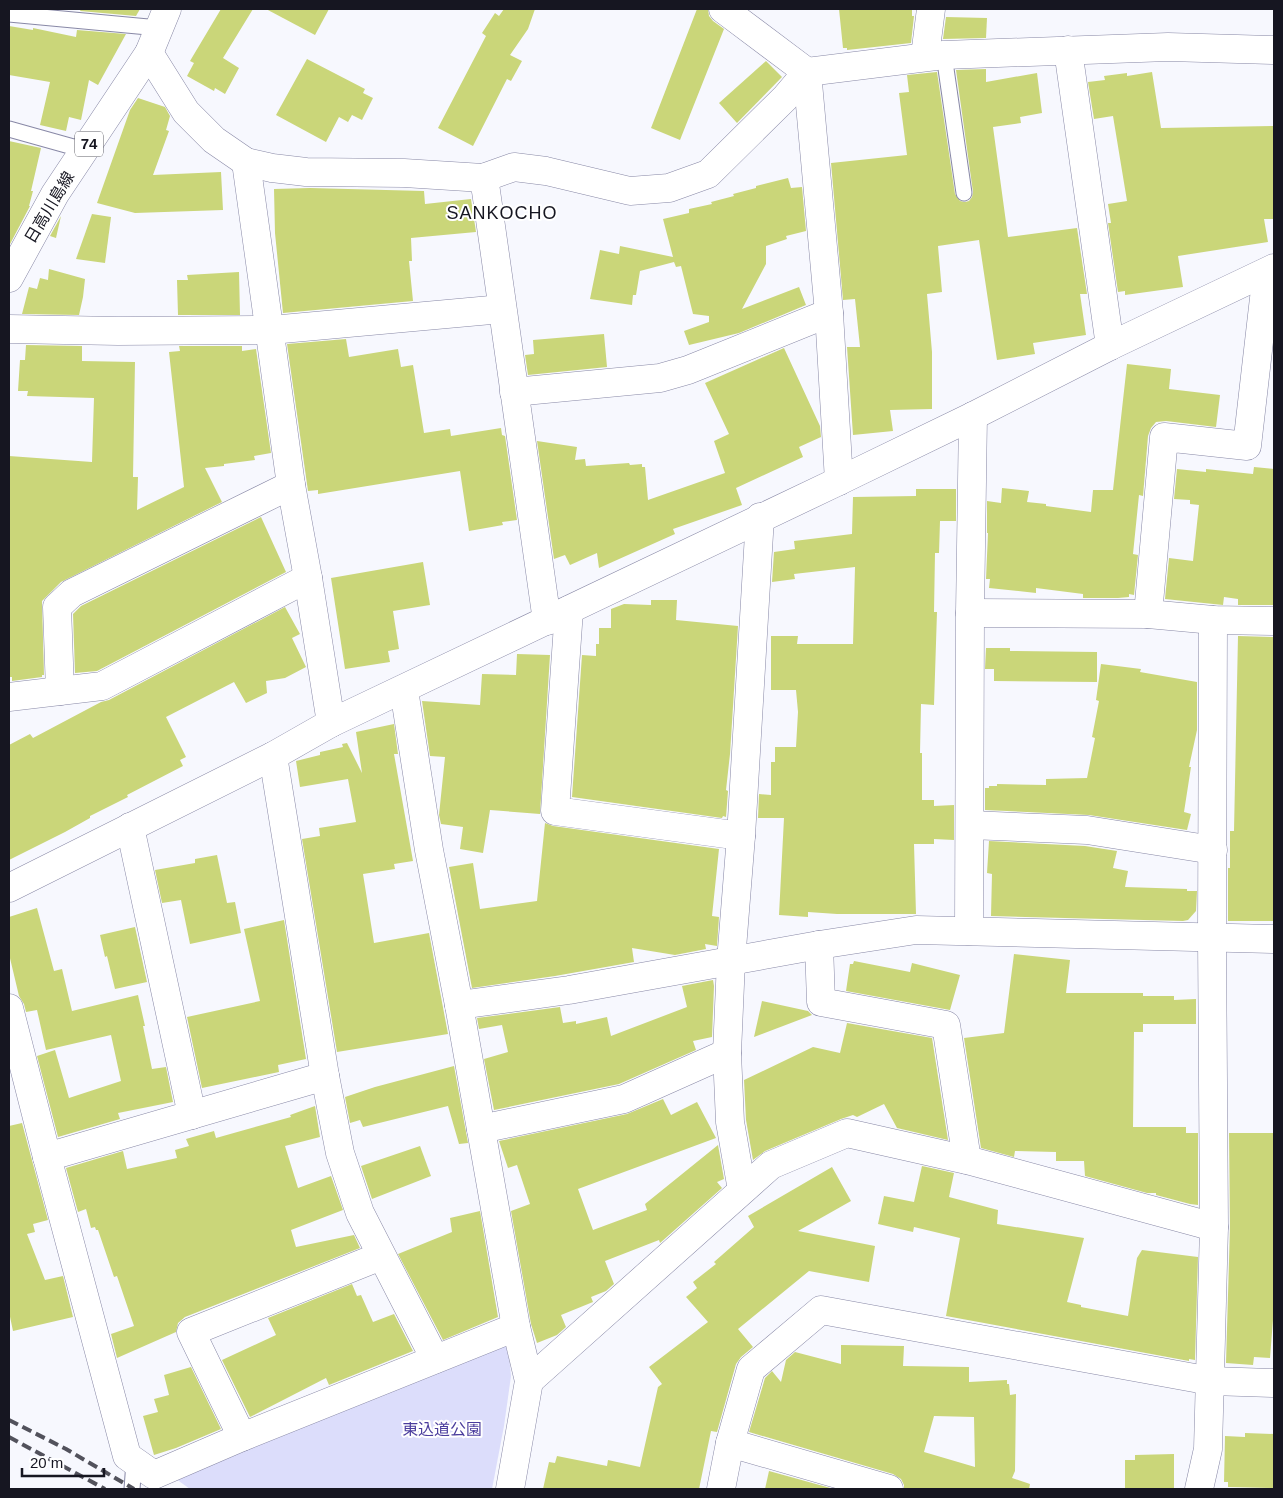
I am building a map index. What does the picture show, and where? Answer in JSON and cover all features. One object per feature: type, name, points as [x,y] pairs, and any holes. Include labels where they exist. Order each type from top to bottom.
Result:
[{"type":"street","points":[[723,9],[808,72],[829,313],[839,481]]},
{"type":"street","points":[[931,9],[935,56]]},
{"type":"street","name":"日高川島線","points":[[9,278],[55,194],[148,53],[163,18]]},
{"type":"street","points":[[148,53],[186,112],[214,140],[246,162],[272,168],[306,172],[404,173],[483,178],[514,167],[546,171],[630,191],[669,188],[708,174],[785,98],[808,72],[935,56],[1168,48],[1274,50]]},
{"type":"street","points":[[1068,50],[1110,346]]},
{"type":"street","points":[[246,162],[291,485],[331,723]]},
{"type":"street","points":[[483,178],[514,392],[558,616],[554,811],[741,836]]},
{"type":"street","points":[[9,888],[273,756],[331,723],[404,690],[760,517],[839,481],[1110,346],[1270,270]]},
{"type":"street","points":[[1148,614],[1164,438],[1247,446],[1270,270]]},
{"type":"street","points":[[9,329],[118,331],[270,330],[502,309]]},
{"type":"street","points":[[514,392],[660,378],[688,370],[829,313]]},
{"type":"street","points":[[969,931],[972,416]]},
{"type":"street","points":[[60,691],[57,607],[72,593],[291,485]]},
{"type":"street","points":[[742,1190],[730,1122],[727,1053],[731,961],[741,836],[760,517]]},
{"type":"street","points":[[9,697],[102,686],[308,578]]},
{"type":"street","points":[[970,613],[1148,614],[1213,620],[1274,621]]},
{"type":"street","points":[[1199,1489],[1208,1449],[1214,1227],[1212,938],[1213,620]]},
{"type":"street","points":[[404,690],[429,850],[459,1005],[516,1326],[529,1382],[510,1489]]},
{"type":"street","points":[[273,756],[325,1076],[340,1153],[360,1213],[435,1359]]},
{"type":"street","points":[[970,825],[1087,830],[1213,850]]},
{"type":"street","points":[[130,827],[192,1115]]},
{"type":"street","points":[[459,1005],[569,990],[819,945],[916,930],[1274,939]]},
{"type":"street","points":[[819,945],[821,1002],[946,1025],[967,1160]]},
{"type":"street","points":[[9,1008],[46,1157],[127,1456],[149,1479],[242,1437],[516,1326]]},
{"type":"street","points":[[481,1129],[624,1099],[727,1053]]},
{"type":"street","points":[[46,1157],[325,1076]]},
{"type":"street","points":[[529,1382],[771,1165],[847,1133],[967,1160],[1214,1227]]},
{"type":"street","points":[[242,1437],[191,1332],[381,1256]]},
{"type":"street","points":[[721,1489],[730,1443],[751,1369],[821,1310],[1211,1381],[1274,1383]]},
{"type":"street","points":[[730,1443],[889,1489]]},
{"type":"lane","points":[[9,14],[163,18]]},
{"type":"lane","points":[[935,56],[964,193]]},
{"type":"lane","points":[[9,129],[84,150]]},
{"type":"green space","name":"東込道公園","points":[[508,1345],[511,1376],[492,1489],[190,1489],[176,1479],[177,1471]]},
{"type":"building","points":[[81,9],[140,9],[136,16],[80,11]]},
{"type":"building","points":[[221,9],[253,9],[223,58],[239,68],[225,94],[215,88],[214,91],[187,76],[194,63],[190,61]]},
{"type":"building","points":[[266,9],[329,9],[315,35]]},
{"type":"building","points":[[504,9],[535,9],[528,29],[510,55],[522,61],[511,81],[507,79],[473,146],[438,128],[486,36],[482,33],[495,13],[499,16]]},
{"type":"building","points":[[697,9],[708,9],[709,16],[713,21],[724,29],[680,140],[651,128]]},
{"type":"building","points":[[839,9],[912,9],[912,16],[914,16],[911,43],[847,50],[847,48],[843,48]]},
{"type":"building","points":[[946,17],[987,18],[986,38],[943,39]]},
{"type":"building","points":[[9,26],[33,30],[33,28],[76,37],[77,30],[126,34],[98,85],[89,80],[81,120],[69,117],[66,131],[40,125],[50,82],[9,75]]},
{"type":"building","points":[[307,59],[365,89],[363,93],[373,98],[362,120],[352,115],[348,122],[339,117],[326,142],[276,115]]},
{"type":"building","points":[[766,61],[782,77],[737,123],[719,103]]},
{"type":"building","points":[[986,69],[986,82],[1037,73],[1042,113],[1020,117],[1021,123],[993,127],[1008,237],[1077,228],[1087,294],[1080,294],[1086,335],[1033,343],[1035,354],[997,360],[979,240],[938,246],[942,292],[927,294],[932,352],[932,409],[890,410],[893,431],[853,435],[847,347],[860,347],[855,299],[843,300],[831,163],[907,155],[899,93],[909,92],[907,75],[937,72],[955,194],[960,201],[969,201],[973,192],[956,70]]},
{"type":"building","points":[[1152,72],[1161,128],[1274,126],[1274,219],[1264,219],[1268,242],[1178,256],[1183,287],[1125,295],[1125,291],[1118,292],[1108,223],[1111,223],[1108,204],[1127,201],[1113,116],[1094,119],[1088,82],[1105,80],[1104,76],[1127,73],[1127,76]]},
{"type":"building","points":[[138,98],[165,107],[170,116],[166,130],[169,131],[153,175],[221,172],[223,210],[135,213],[97,203],[130,110]]},
{"type":"building","points":[[9,141],[41,148],[31,191],[33,191],[30,206],[9,246]]},
{"type":"building","points":[[788,178],[791,188],[802,187],[806,231],[786,236],[787,239],[766,246],[766,264],[742,309],[799,287],[806,305],[739,333],[689,345],[684,331],[709,322],[709,316],[693,314],[681,266],[676,267],[674,262],[640,271],[636,295],[633,295],[632,305],[590,299],[600,250],[619,254],[620,246],[673,257],[663,219],[689,213],[689,209],[712,204],[711,202],[734,196],[733,194],[756,188],[756,186]]},
{"type":"building","points":[[274,189],[424,191],[425,204],[471,199],[476,232],[411,238],[412,261],[409,261],[413,301],[283,313],[275,233]]},
{"type":"building","points":[[92,214],[111,217],[105,263],[76,259]]},
{"type":"building","points":[[61,216],[56,238],[50,236]]},
{"type":"building","points":[[49,269],[85,279],[79,315],[22,314],[29,287],[37,289],[40,278],[48,280]]},
{"type":"building","points":[[239,272],[240,315],[178,315],[177,280],[188,280],[187,275]]},
{"type":"building","points":[[604,334],[607,367],[528,375],[525,355],[534,354],[533,340]]},
{"type":"building","points":[[346,339],[349,357],[398,349],[401,367],[413,365],[424,433],[450,429],[451,436],[501,428],[502,435],[505,436],[517,520],[502,522],[503,525],[469,531],[460,471],[318,494],[318,490],[308,491],[287,344]]},
{"type":"building","points":[[26,345],[82,346],[82,361],[135,362],[133,477],[138,477],[137,510],[184,487],[169,352],[180,351],[179,346],[242,346],[242,351],[256,349],[271,453],[254,456],[255,460],[205,468],[222,502],[61,582],[42,601],[44,675],[42,677],[12,681],[12,677],[9,677],[9,456],[92,462],[94,398],[27,396],[28,391],[18,391],[20,360],[25,360]]},
{"type":"building","points":[[784,348],[820,426],[821,437],[799,447],[803,457],[736,488],[742,505],[673,529],[675,534],[599,568],[597,553],[570,565],[565,555],[554,559],[537,441],[577,447],[575,460],[585,459],[586,466],[642,464],[642,467],[645,467],[648,500],[725,473],[714,441],[729,434],[705,383]]},
{"type":"building","points":[[1127,364],[1171,369],[1169,389],[1220,395],[1216,427],[1166,421],[1156,422],[1151,428],[1148,436],[1143,496],[1139,495],[1133,554],[1138,555],[1134,595],[1129,594],[1129,597],[1118,598],[1083,598],[1083,594],[1036,588],[1036,593],[989,588],[990,579],[986,579],[987,501],[1001,503],[1002,488],[1029,491],[1027,502],[1091,512],[1093,490],[1113,490]]},
{"type":"building","points":[[1254,467],[1274,469],[1274,605],[1238,605],[1238,599],[1224,597],[1223,605],[1165,599],[1169,558],[1193,561],[1199,505],[1190,504],[1190,500],[1174,499],[1177,469],[1206,472],[1206,469],[1253,474]]},
{"type":"building","points":[[916,489],[956,489],[956,521],[940,521],[939,553],[935,553],[934,612],[937,612],[934,705],[921,704],[920,753],[922,753],[922,800],[934,800],[934,806],[954,805],[954,840],[934,839],[934,844],[914,844],[916,914],[808,912],[808,917],[779,915],[784,818],[758,818],[759,794],[771,795],[771,762],[775,762],[775,747],[796,747],[798,712],[796,690],[771,690],[771,636],[798,636],[797,644],[853,644],[855,567],[794,574],[795,579],[772,582],[774,552],[795,549],[794,541],[852,534],[853,497],[916,496]]},
{"type":"building","points":[[261,517],[286,572],[97,671],[75,673],[73,614],[81,606]]},
{"type":"building","points":[[423,562],[430,605],[393,611],[399,649],[388,651],[390,662],[345,669],[331,578]]},
{"type":"building","points":[[651,600],[677,600],[676,620],[738,626],[726,790],[728,791],[726,817],[723,816],[722,818],[572,797],[582,655],[596,656],[596,644],[599,644],[599,628],[611,628],[611,609],[624,604],[651,605]]},
{"type":"building","points":[[285,607],[300,634],[292,638],[306,667],[285,678],[266,681],[267,693],[246,703],[234,682],[166,717],[186,757],[180,760],[183,766],[127,795],[128,797],[90,816],[90,818],[65,832],[9,860],[9,745],[30,734],[33,738],[101,702],[109,700]]},
{"type":"building","points":[[1238,636],[1274,637],[1274,921],[1228,921],[1230,831],[1234,831]]},
{"type":"building","points":[[986,648],[1010,648],[1010,651],[1097,652],[1097,682],[994,681],[994,669],[985,669]]},
{"type":"building","points":[[517,654],[550,655],[540,814],[490,810],[483,853],[460,849],[463,827],[441,824],[439,815],[445,757],[430,756],[422,701],[480,705],[482,674],[516,675]]},
{"type":"building","points":[[1101,664],[1141,669],[1140,672],[1197,682],[1197,730],[1189,767],[1191,767],[1184,812],[1191,814],[1187,830],[1089,815],[985,810],[985,788],[989,788],[989,786],[997,786],[997,784],[1046,785],[1046,779],[1087,778],[1095,738],[1092,737],[1099,701],[1096,700]]},
{"type":"building","points":[[394,724],[398,754],[394,754],[413,861],[394,864],[395,869],[363,874],[374,943],[429,933],[448,1034],[337,1052],[302,839],[320,836],[319,828],[356,822],[348,779],[300,787],[296,761],[320,755],[320,752],[343,747],[342,744],[347,743],[362,773],[356,732]]},
{"type":"building","points":[[545,823],[553,826],[719,849],[712,916],[719,917],[717,946],[705,944],[706,949],[675,955],[632,948],[634,962],[472,988],[449,867],[473,863],[480,909],[537,901]]},
{"type":"building","points":[[989,841],[1085,846],[1117,851],[1113,868],[1128,871],[1125,887],[1197,891],[1196,911],[1188,920],[1183,921],[991,916],[992,874],[987,873]]},
{"type":"building","points":[[217,855],[227,903],[235,902],[241,933],[190,944],[181,900],[162,903],[155,870],[195,863],[195,859]]},
{"type":"building","points":[[37,908],[54,971],[62,969],[72,1011],[138,995],[152,1069],[166,1067],[173,1102],[118,1113],[120,1119],[58,1137],[37,1056],[55,1050],[69,1098],[121,1081],[111,1035],[46,1050],[37,1010],[26,1012],[19,996],[9,954],[9,917]]},
{"type":"building","points":[[284,920],[306,1059],[278,1065],[279,1072],[202,1088],[187,1017],[260,1001],[244,929]]},
{"type":"building","points":[[135,927],[147,982],[115,989],[100,935]]},
{"type":"building","points":[[1014,954],[1070,960],[1066,993],[1143,993],[1143,996],[1174,996],[1174,1000],[1196,999],[1196,1024],[1143,1024],[1143,1032],[1134,1032],[1133,1127],[1186,1127],[1186,1133],[1198,1133],[1198,1205],[1085,1176],[1084,1161],[1056,1161],[1056,1152],[1015,1151],[1014,1157],[981,1148],[964,1038],[1004,1033]]},
{"type":"building","points":[[854,961],[910,972],[912,963],[960,975],[950,1010],[846,991],[850,964],[853,964]]},
{"type":"building","points":[[713,980],[712,1037],[693,1041],[696,1050],[619,1084],[494,1110],[484,1059],[508,1052],[502,1025],[479,1029],[477,1018],[560,1007],[563,1023],[576,1021],[576,1024],[607,1017],[611,1036],[687,1007],[682,986]]},
{"type":"building","points":[[762,1001],[808,1011],[812,1015],[754,1037]]},
{"type":"building","points":[[847,1023],[932,1038],[948,1140],[897,1128],[884,1104],[857,1117],[853,1115],[841,1119],[765,1151],[753,1160],[746,1120],[744,1080],[813,1047],[840,1053]]},
{"type":"building","points":[[454,1066],[468,1143],[459,1144],[448,1106],[363,1127],[360,1120],[350,1123],[345,1097]]},
{"type":"building","points":[[663,1099],[671,1115],[697,1102],[716,1138],[578,1189],[593,1230],[647,1210],[645,1204],[718,1145],[724,1179],[717,1182],[722,1188],[660,1243],[659,1240],[605,1261],[614,1284],[606,1291],[591,1297],[593,1302],[561,1315],[566,1327],[557,1335],[537,1343],[531,1324],[511,1211],[530,1204],[517,1165],[508,1168],[499,1141],[627,1114]]},
{"type":"building","points":[[315,1106],[320,1137],[285,1146],[298,1188],[331,1176],[343,1210],[291,1230],[296,1247],[354,1235],[360,1248],[185,1317],[178,1323],[176,1332],[117,1358],[111,1334],[134,1326],[117,1276],[114,1277],[98,1230],[95,1227],[91,1228],[86,1209],[78,1212],[66,1168],[123,1151],[127,1169],[177,1158],[175,1150],[189,1146],[186,1139],[214,1131],[216,1138],[291,1117],[290,1115]]},
{"type":"building","points":[[22,1123],[48,1220],[33,1224],[35,1232],[27,1234],[45,1280],[63,1276],[73,1317],[13,1331],[9,1312],[9,1126]]},
{"type":"building","points":[[1229,1133],[1274,1133],[1274,1307],[1270,1358],[1254,1357],[1253,1365],[1226,1363],[1230,1227]]},
{"type":"building","points":[[420,1146],[431,1176],[372,1199],[361,1166]]},
{"type":"building","points":[[922,1166],[954,1173],[949,1197],[998,1210],[997,1224],[1084,1238],[1067,1302],[1081,1305],[1081,1307],[1128,1316],[1137,1258],[1142,1250],[1198,1257],[1195,1360],[1189,1359],[1189,1361],[946,1316],[960,1238],[914,1227],[913,1232],[878,1224],[884,1196],[914,1202]]},
{"type":"building","points":[[832,1167],[851,1201],[798,1231],[875,1246],[869,1282],[809,1271],[738,1329],[753,1347],[736,1364],[717,1432],[711,1431],[699,1489],[543,1489],[549,1462],[555,1463],[557,1456],[607,1466],[608,1460],[640,1467],[658,1387],[662,1384],[649,1367],[708,1322],[686,1297],[697,1288],[693,1282],[716,1264],[714,1262],[754,1227],[748,1216]]},
{"type":"building","points":[[480,1211],[498,1317],[443,1340],[398,1254],[452,1232],[450,1218]]},
{"type":"building","points":[[352,1284],[357,1296],[361,1295],[373,1322],[394,1314],[413,1351],[329,1385],[326,1378],[250,1417],[222,1360],[276,1335],[268,1318]]},
{"type":"building","points":[[841,1345],[904,1346],[903,1366],[969,1367],[969,1382],[1007,1380],[1010,1395],[1016,1394],[1015,1471],[1012,1478],[1030,1484],[1029,1489],[904,1489],[901,1479],[893,1474],[749,1432],[765,1378],[772,1371],[781,1382],[786,1360],[795,1352],[841,1364]],"holes":[[[934,1416],[974,1417],[975,1467],[924,1452]]]},
{"type":"building","points":[[191,1367],[221,1429],[154,1455],[143,1416],[158,1412],[154,1399],[169,1395],[164,1375]]},
{"type":"building","points":[[1245,1433],[1274,1434],[1274,1488],[1228,1487],[1228,1482],[1224,1482],[1225,1436],[1245,1437]]},
{"type":"building","points":[[1174,1454],[1174,1489],[1125,1489],[1125,1460],[1135,1460],[1135,1455]]},
{"type":"building","points":[[769,1471],[834,1489],[765,1489]]},
{"type":"railway","points":[[9,1420],[66,1449],[134,1489]]},
{"type":"railway","points":[[9,1437],[105,1489]]},
{"type":"district","name":"SANKOCHO","points":[[502,213]]}]
